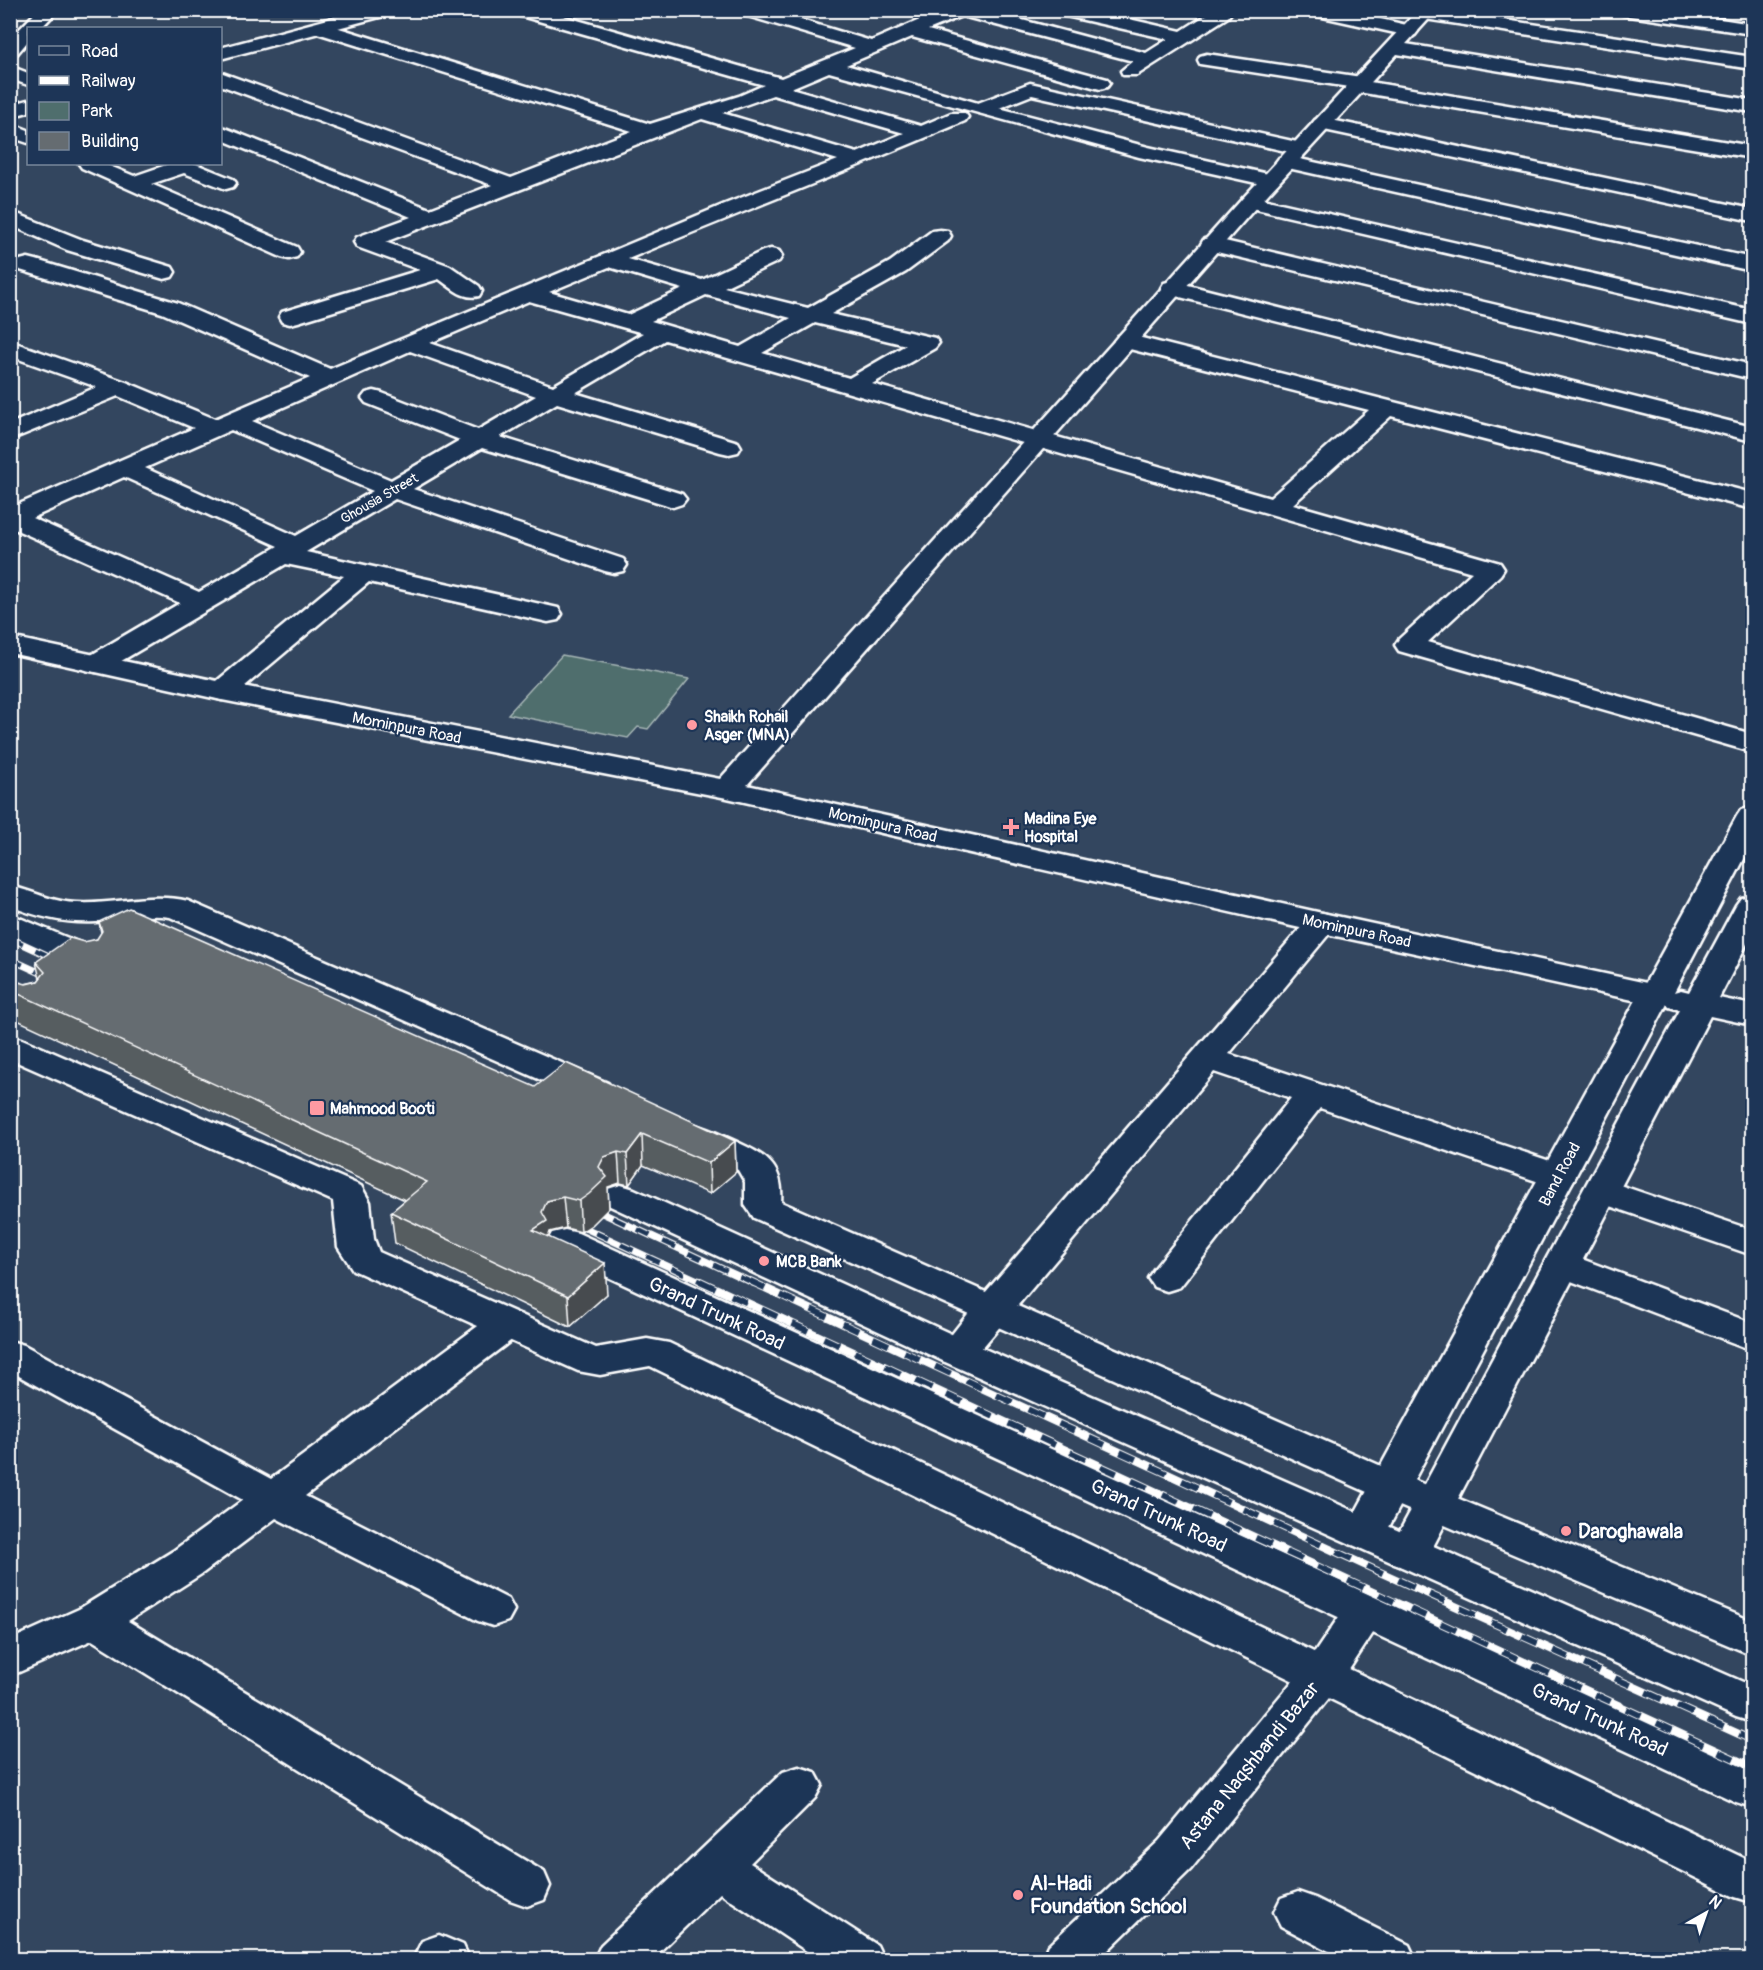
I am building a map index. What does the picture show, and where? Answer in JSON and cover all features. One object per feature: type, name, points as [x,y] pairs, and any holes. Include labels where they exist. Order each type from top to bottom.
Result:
[{"type":"street","points":[[33,27],[49,10]]},
{"type":"street","points":[[222,53],[385,10]]},
{"type":"street","points":[[520,10],[922,132]]},
{"type":"street","points":[[747,10],[873,47]]},
{"type":"street","points":[[909,10],[937,20]]},
{"type":"street","points":[[471,291],[442,271],[365,242],[651,131],[746,100],[961,10],[1149,59]]},
{"type":"street","points":[[1063,10],[1184,37]]},
{"type":"street","points":[[1315,10],[1402,39],[1752,106]]},
{"type":"street","points":[[1623,10],[1752,29]]},
{"type":"street","points":[[728,789],[1212,244],[1426,12],[1752,63]]},
{"type":"street","points":[[1082,100],[1222,13]]},
{"type":"street","points":[[320,28],[651,131]]},
{"type":"street","points":[[911,31],[1107,85]]},
{"type":"street","points":[[10,50],[27,33]]},
{"type":"street","points":[[1207,60],[1360,84],[1752,152]]},
{"type":"street","points":[[829,66],[968,113],[1270,180]]},
{"type":"street","points":[[10,72],[27,79]]},
{"type":"street","points":[[222,79],[510,186]]},
{"type":"street","points":[[11,518],[527,293],[1030,89],[1082,100],[1293,155],[1752,265]]},
{"type":"street","points":[[10,111],[27,106]]},
{"type":"street","points":[[701,113],[858,160]]},
{"type":"street","points":[[1322,124],[1752,215]]},
{"type":"street","points":[[10,129],[27,137]]},
{"type":"street","points":[[222,133],[430,217]]},
{"type":"street","points":[[91,165],[289,252]]},
{"type":"street","points":[[133,183],[182,165],[226,183]]},
{"type":"street","points":[[1250,202],[1752,317]]},
{"type":"street","points":[[10,217],[75,245],[164,272]]},
{"type":"street","points":[[742,355],[898,267],[940,236]]},
{"type":"street","points":[[1212,244],[1752,372]]},
{"type":"street","points":[[19,269],[75,245]]},
{"type":"street","points":[[629,323],[771,256]]},
{"type":"street","points":[[607,260],[702,288],[927,343],[850,387]]},
{"type":"street","points":[[19,269],[170,308],[330,378]]},
{"type":"street","points":[[290,317],[442,271]]},
{"type":"street","points":[[1173,288],[1752,434]]},
{"type":"street","points":[[527,293],[1491,569],[1409,645],[1752,743]]},
{"type":"street","name":"Ghousia Street","points":[[96,664],[662,332]]},
{"type":"street","points":[[1126,340],[1752,501]]},
{"type":"street","points":[[409,343],[555,395],[729,447]]},
{"type":"street","points":[[10,348],[223,425],[392,490],[614,565]]},
{"type":"street","points":[[10,433],[118,387]]},
{"type":"street","points":[[374,398],[480,439],[673,500]]},
{"type":"street","points":[[1274,508],[1387,407]]},
{"type":"street","points":[[125,468],[290,550],[364,573],[548,614]]},
{"type":"street","points":[[11,518],[201,603]]},
{"type":"street","points":[[222,691],[364,573]]},
{"type":"street","name":"Mominpura Road","points":[[10,645],[222,691],[728,789],[1322,923],[1752,1015]]},
{"type":"street","name":"Band Road","points":[[1365,1533],[1752,816]]},
{"type":"street","points":[[10,895],[47,910],[66,912],[88,913],[161,905],[177,908],[621,1103]]},
{"type":"street","points":[[1409,1553],[1752,906]]},
{"type":"street","points":[[10,923],[90,959]]},
{"type":"street","points":[[957,1352],[990,1310],[1322,923]]},
{"type":"street","points":[[10,1046],[348,1194],[352,1202],[357,1248],[361,1257],[592,1362],[603,1362],[634,1353],[655,1352],[1752,1883]]},
{"type":"street","points":[[1207,1058],[1558,1176]]},
{"type":"street","points":[[1167,1278],[1313,1094]]},
{"type":"street","points":[[665,1123],[751,1162],[761,1174],[764,1187],[763,1205],[767,1210],[1390,1486],[1752,1639]]},
{"type":"street","points":[[1602,1191],[1752,1243]]},
{"type":"street","points":[[621,1197],[957,1352],[1752,1706]]},
{"type":"street","name":"Grand Trunk Road","points":[[565,1242],[1752,1789]]},
{"type":"street","points":[[1563,1264],[1752,1337]]},
{"type":"street","points":[[10,1659],[94,1621],[188,1562],[507,1324]]},
{"type":"street","points":[[10,1354],[273,1498],[493,1610]]},
{"type":"street","name":"Astana Naqshbandi Bazar","points":[[1066,1959],[1175,1855],[1322,1676],[1366,1610]]},
{"type":"street","points":[[94,1621],[526,1886]]},
{"type":"street","points":[[618,1959],[799,1785]]},
{"type":"street","points":[[717,1866],[860,1959]]},
{"type":"street","points":[[1298,1912],[1392,1959]]},
{"type":"green space","points":[[562,655],[689,679],[648,729],[638,727],[628,738],[508,714]]},
{"type":"building","points":[[129,908],[535,1087],[566,1063],[735,1141],[709,1163],[642,1134],[627,1154],[618,1152],[604,1157],[599,1167],[607,1177],[589,1194],[579,1201],[563,1197],[547,1201],[542,1212],[547,1221],[533,1230],[605,1263],[568,1296],[391,1212],[427,1182],[10,990],[16,981],[26,984],[38,981],[45,972],[36,962],[70,938],[84,942],[97,939],[102,931],[99,922]]},
{"type":"railway","points":[[10,938],[62,962]]},
{"type":"railway","points":[[10,959],[54,979]]},
{"type":"railway","points":[[587,1206],[753,1283]]},
{"type":"railway","points":[[570,1221],[704,1283]]},
{"type":"railway","points":[[700,1281],[1752,1767]]},
{"type":"railway","points":[[750,1281],[1371,1568],[1752,1740]]},
{"type":"place","name":"Shaikh Rohail Asger (MNA)","points":[[692,725]]},
{"type":"place","name":"Madina Eye Hospital","points":[[1011,827]]},
{"type":"place","name":"Mahmood Booti","points":[[317,1108]]},
{"type":"place","name":"MCB Bank","points":[[764,1261]]},
{"type":"place","name":"Daroghawala","points":[[1566,1531]]},
{"type":"place","name":"Al-Hadi Foundation School","points":[[1018,1895]]}]
